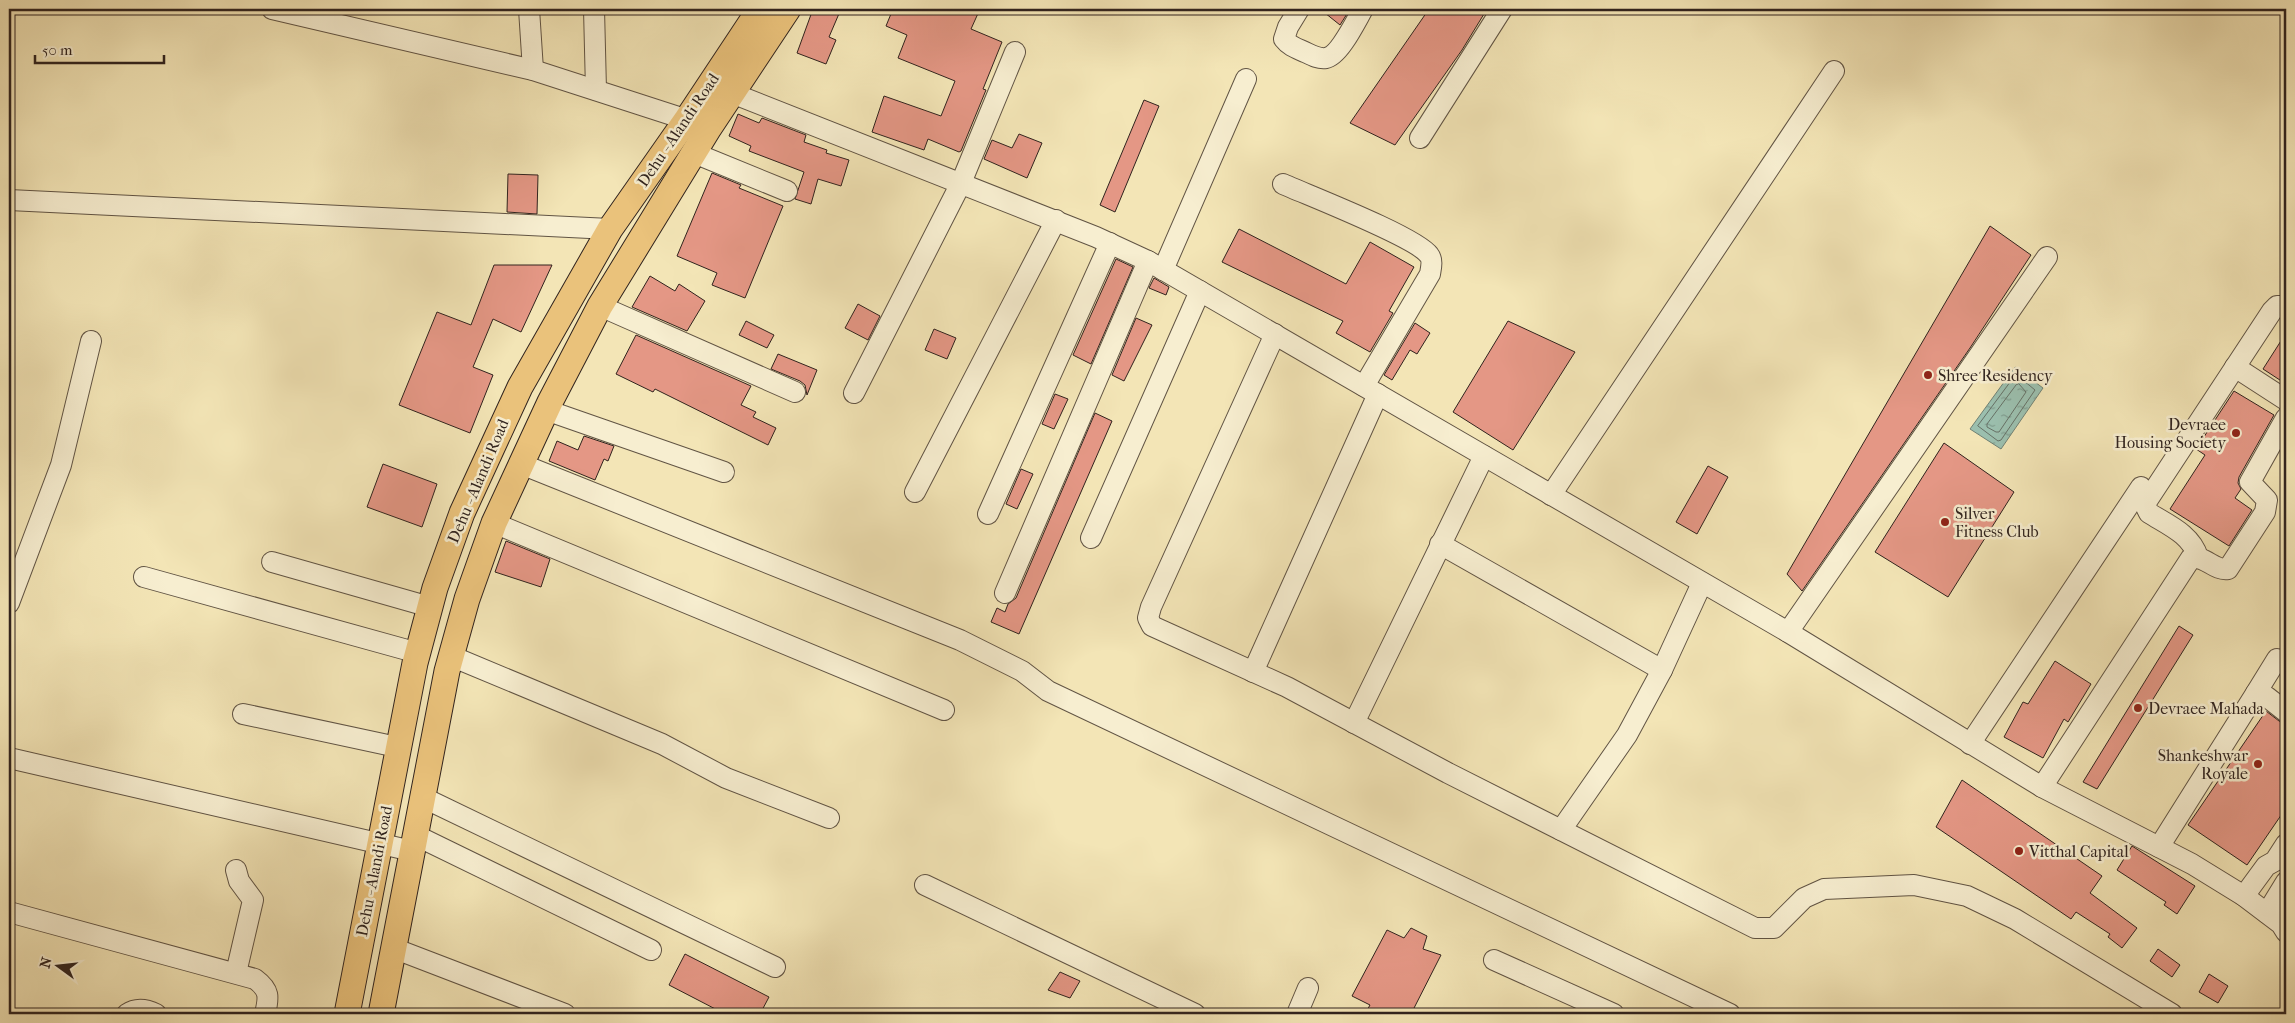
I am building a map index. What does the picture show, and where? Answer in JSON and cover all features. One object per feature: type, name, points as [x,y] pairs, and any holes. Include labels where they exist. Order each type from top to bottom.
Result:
[{"type":"main road","name":"Dehu - Alandi Road","points":[[381,1014],[422,796],[451,656],[467,599],[494,523],[546,410],[600,306],[694,153],[698,123],[710,84],[760,9]]},
{"type":"main road","name":"Dehu - Alandi Road","points":[[347,1014],[418,653],[430,607],[462,513],[520,387],[610,229],[698,123],[733,92],[788,9]]},
{"type":"street","points":[[272,9],[533,70],[698,123]]},
{"type":"street","points":[[529,9],[533,70]]},
{"type":"street","points":[[594,9],[596,90]]},
{"type":"street","points":[[1299,9],[1288,27],[1284,39],[1288,44],[1317,58],[1324,59],[1339,49],[1363,9]]},
{"type":"street","points":[[1420,138],[1502,9]]},
{"type":"street","points":[[854,393],[962,183],[1015,52]]},
{"type":"street","points":[[1551,495],[1834,71]]},
{"type":"street","points":[[1005,593],[1156,265],[1246,79]]},
{"type":"street","points":[[710,84],[1056,220],[1156,265],[1788,632],[2042,788],[2192,864],[2256,904],[2286,932]]},
{"type":"street","points":[[694,153],[787,191]]},
{"type":"street","points":[[1253,672],[1371,390],[1430,274],[1432,264],[1429,255],[1410,241],[1283,184]]},
{"type":"street","points":[[9,200],[610,229]]},
{"type":"street","points":[[915,492],[1056,220]]},
{"type":"street","points":[[988,514],[1110,243]]},
{"type":"street","points":[[1788,632],[2048,257]]},
{"type":"street","points":[[1091,538],[1200,291]]},
{"type":"street","points":[[600,306],[795,392]]},
{"type":"street","points":[[2198,557],[2187,537],[2149,513],[2147,501],[2272,311],[2277,306],[2286,306]]},
{"type":"street","points":[[1275,334],[1151,607],[1148,618],[1152,626],[1288,687],[1561,830],[1756,928],[1774,928],[1804,898],[1824,890],[1914,885],[1967,896],[2015,919],[2172,1014]]},
{"type":"street","points":[[9,603],[61,465],[91,341]]},
{"type":"street","points":[[2235,367],[2286,400]]},
{"type":"street","points":[[546,410],[724,472]]},
{"type":"street","points":[[2042,788],[2191,558],[2198,557],[2222,570],[2228,569],[2265,512],[2267,500],[2250,482],[2286,418]]},
{"type":"street","points":[[1354,723],[1484,456]]},
{"type":"street","points":[[521,464],[960,640],[1022,671],[1048,691],[1730,1014]]},
{"type":"street","points":[[1970,744],[2142,487]]},
{"type":"street","points":[[494,523],[944,710]]},
{"type":"street","points":[[1440,544],[1662,670]]},
{"type":"street","points":[[272,562],[430,607]]},
{"type":"street","points":[[144,578],[418,653]]},
{"type":"street","points":[[1561,830],[1627,735],[1662,670],[1702,583]]},
{"type":"street","points":[[451,656],[662,744],[726,778],[829,818]]},
{"type":"street","points":[[2159,847],[2277,658]]},
{"type":"street","points":[[2256,693],[2267,697],[2286,712]]},
{"type":"street","points":[[243,714],[398,747]]},
{"type":"street","points":[[9,758],[380,844],[413,843],[651,950]]},
{"type":"street","points":[[422,796],[775,967]]},
{"type":"street","points":[[2256,904],[2275,872],[2281,852]]},
{"type":"street","points":[[236,870],[239,880],[253,900],[236,973]]},
{"type":"street","points":[[2256,904],[2286,882]]},
{"type":"street","points":[[925,885],[1195,1014]]},
{"type":"street","points":[[9,912],[255,979],[268,992],[269,1000],[265,1014]]},
{"type":"street","points":[[393,948],[565,1014]]},
{"type":"street","points":[[1494,960],[1614,1014]]},
{"type":"street","points":[[1297,1014],[1308,988]]},
{"type":"street","points":[[128,1014],[133,1010],[141,1009],[156,1014]]},
{"type":"water","points":[[2015,367],[2043,388],[2001,449],[1970,429]]},
{"type":"building","points":[[813,9],[841,9],[829,37],[836,40],[826,64],[797,53]]},
{"type":"building","points":[[893,9],[913,9],[927,14],[929,9],[980,9],[971,29],[1002,42],[983,89],[986,90],[959,152],[928,139],[924,150],[872,132],[884,96],[941,116],[955,81],[898,58],[907,35],[886,26]]},
{"type":"building","points":[[1320,9],[1350,9],[1340,25]]},
{"type":"building","points":[[1429,9],[1487,9],[1462,50],[1395,145],[1350,123]]},
{"type":"building","points":[[1144,100],[1159,106],[1115,212],[1100,205]]},
{"type":"building","points":[[738,114],[759,123],[762,118],[806,135],[804,142],[827,150],[826,153],[849,160],[841,186],[818,179],[811,204],[795,199],[804,172],[749,151],[751,146],[729,136]]},
{"type":"building","points":[[1019,134],[1042,143],[1027,178],[984,159],[992,140],[1012,148]]},
{"type":"building","points":[[712,173],[741,185],[739,188],[783,206],[745,298],[712,285],[717,273],[677,256]]},
{"type":"building","points":[[508,174],[538,175],[537,214],[507,212]]},
{"type":"building","name":"Shree Residency","points":[[1990,226],[2031,255],[1970,348],[1802,591],[1787,574]]},
{"type":"building","points":[[1239,229],[1346,284],[1370,242],[1414,267],[1389,311],[1393,313],[1370,352],[1336,333],[1343,321],[1222,262]]},
{"type":"building","points":[[1116,259],[1133,267],[1091,364],[1073,355]]},
{"type":"building","points":[[494,265],[552,265],[521,332],[493,319],[473,367],[493,375],[470,433],[399,405],[437,312],[471,325]]},
{"type":"building","points":[[650,276],[675,291],[679,284],[705,301],[687,331],[632,307]]},
{"type":"building","points":[[1154,278],[1169,287],[1166,295],[1149,288]]},
{"type":"building","points":[[858,304],[880,316],[868,340],[845,328]]},
{"type":"building","points":[[1136,318],[1152,325],[1124,381],[1112,375]]},
{"type":"building","points":[[746,321],[774,335],[767,348],[739,335]]},
{"type":"building","points":[[1508,321],[1575,352],[1513,450],[1453,412]]},
{"type":"building","points":[[1415,323],[1430,333],[1417,354],[1410,350],[1392,380],[1384,375]]},
{"type":"building","points":[[934,329],[956,338],[947,359],[925,350]]},
{"type":"building","points":[[2286,333],[2286,384],[2263,369]]},
{"type":"building","points":[[636,335],[751,386],[741,405],[756,412],[753,417],[776,428],[768,445],[655,389],[653,392],[616,374]]},
{"type":"building","points":[[778,354],[817,370],[807,395],[805,385],[800,381],[771,369]]},
{"type":"building","points":[[2234,391],[2274,415],[2239,477],[2238,483],[2241,489],[2235,498],[2252,510],[2229,546],[2170,509],[2205,455],[2196,449]]},
{"type":"building","points":[[1055,394],[1068,399],[1054,429],[1042,424]]},
{"type":"building","points":[[1095,413],[1112,421],[1019,634],[991,622],[997,608],[1005,612],[1008,604],[1016,598]]},
{"type":"building","points":[[584,436],[614,446],[608,461],[604,459],[595,480],[549,461],[557,441],[578,450]]},
{"type":"building","name":"Silver Fitness Club","points":[[1944,443],[2014,492],[1948,597],[1875,552]]},
{"type":"building","points":[[383,464],[437,484],[422,527],[367,507]]},
{"type":"building","points":[[1708,466],[1728,477],[1697,534],[1676,522]]},
{"type":"building","points":[[1021,469],[1033,474],[1017,509],[1006,504]]},
{"type":"building","points":[[506,541],[550,559],[541,587],[495,572]]},
{"type":"building","name":"Devraee Mahada","points":[[2179,626],[2193,635],[2097,789],[2083,782]]},
{"type":"building","points":[[2055,661],[2091,684],[2068,722],[2064,719],[2043,758],[2004,737],[2023,702],[2028,704]]},
{"type":"building","name":"Shankeshwar Royale","points":[[2266,711],[2286,724],[2286,808],[2247,865],[2188,825]]},
{"type":"building","name":"Vitthal Capital","points":[[1962,780],[2102,876],[2090,893],[2137,928],[2122,948],[2108,937],[2110,934],[2076,912],[2071,919],[1936,827]]},
{"type":"building","points":[[2132,846],[2195,886],[2177,914],[2164,905],[2166,902],[2117,870]]},
{"type":"building","points":[[1411,928],[1427,936],[1423,949],[1441,955],[1411,1014],[1365,1014],[1370,1005],[1352,996],[1387,930],[1404,938]]},
{"type":"building","points":[[2158,949],[2180,965],[2172,977],[2150,961]]},
{"type":"building","points":[[685,954],[769,997],[760,1014],[725,1014],[669,985]]},
{"type":"building","points":[[1060,972],[1080,981],[1070,998],[1048,990]]},
{"type":"building","points":[[2209,974],[2228,986],[2218,1003],[2199,992]]},
{"type":"place","name":"Shree Residency","points":[[1928,375]]},
{"type":"place","name":"Devraee Housing Society","points":[[2236,433]]},
{"type":"place","name":"Silver Fitness Club","points":[[1945,522]]},
{"type":"place","name":"Devraee Mahada","points":[[2138,708]]},
{"type":"place","name":"Shankeshwar Royale","points":[[2258,764]]},
{"type":"place","name":"Vitthal Capital","points":[[2019,851]]}]
